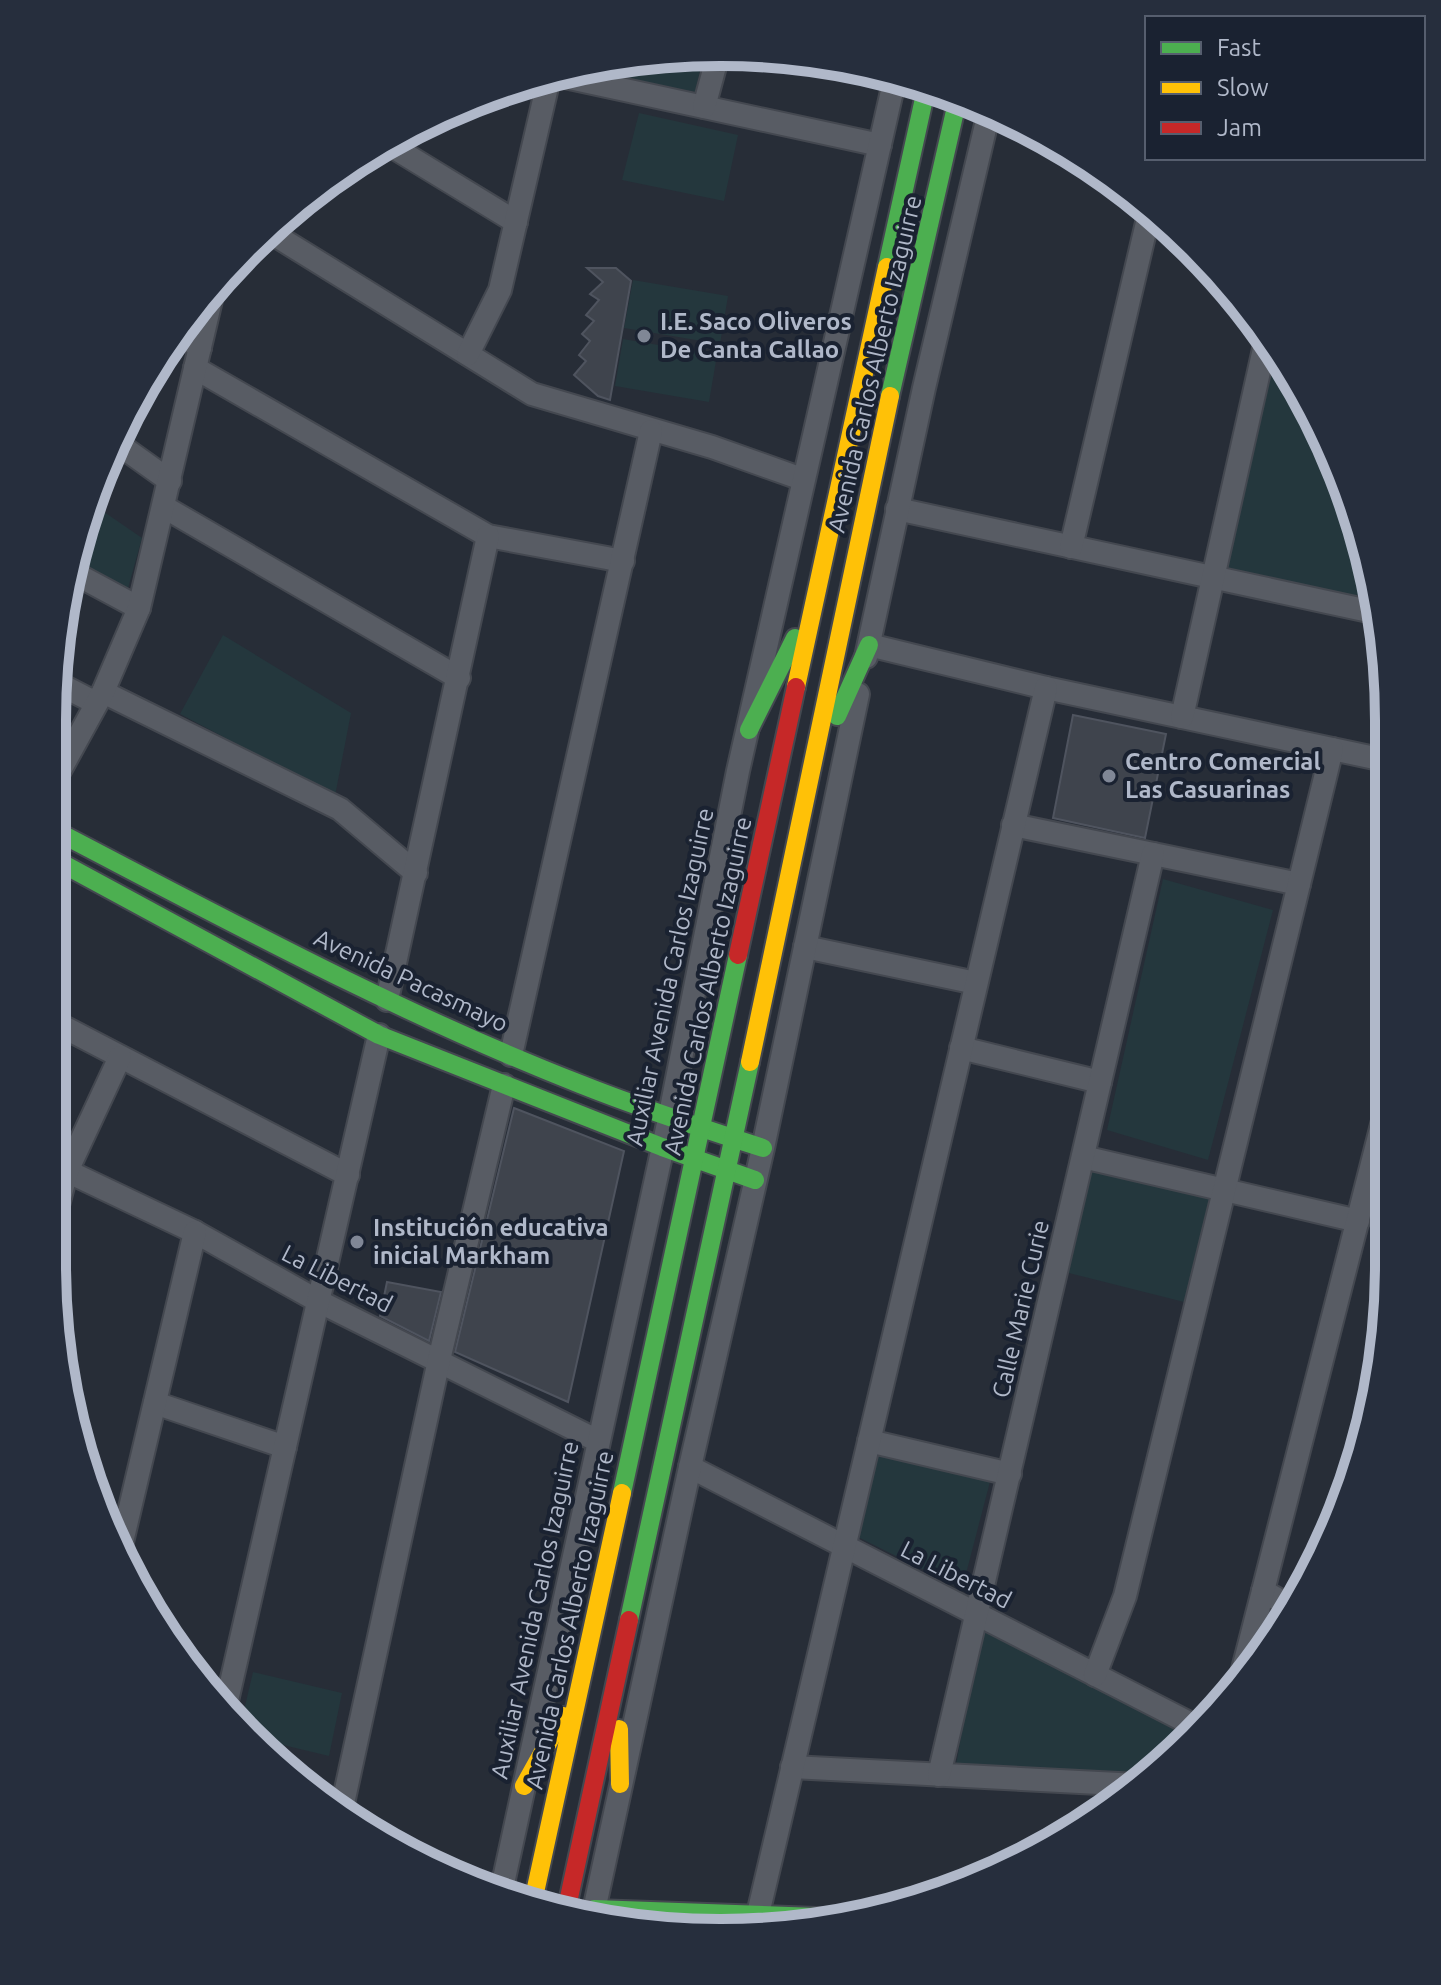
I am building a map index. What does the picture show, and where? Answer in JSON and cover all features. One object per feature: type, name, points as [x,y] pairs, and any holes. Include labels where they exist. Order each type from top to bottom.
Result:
[{"type":"main road","name":"Avenida Carlos Alberto Izaguirre","points":[[535,1892],[924,99]]},
{"type":"main road","name":"Avenida Carlos Alberto Izaguirre","points":[[568,1901],[734,1140],[892,385],[955,110]]},
{"type":"main road","points":[[865,378],[892,385]]},
{"type":"main road","points":[[749,730],[817,595]]},
{"type":"main road","points":[[808,783],[869,645]]},
{"type":"main road","name":"Avenida Pacasmayo","points":[[66,836],[387,1000],[511,1055],[669,1119],[763,1148]]},
{"type":"main road","points":[[66,865],[379,1035],[662,1147],[755,1180]]},
{"type":"main road","points":[[113,890],[125,866]]},
{"type":"main road","points":[[617,1675],[620,1784]]},
{"type":"main road","points":[[524,1786],[581,1684]]},
{"type":"main road","points":[[637,1913],[786,1915]]},
{"type":"street","points":[[704,107],[715,66]]},
{"type":"street","points":[[584,81],[880,145]]},
{"type":"street","points":[[468,354],[500,290],[547,89]]},
{"type":"street","name":"Auxiliar Avenida Carlos Izaguirre","points":[[503,1882],[669,1119],[738,771],[893,89]]},
{"type":"street","points":[[594,1906],[763,1148],[897,509],[987,123]]},
{"type":"street","points":[[399,151],[516,222]]},
{"type":"street","points":[[1071,547],[1147,224]]},
{"type":"street","points":[[279,238],[532,394],[712,447],[802,479]]},
{"type":"street","points":[[66,759],[99,697],[139,608],[208,313]]},
{"type":"street","points":[[187,342],[198,358],[488,536],[623,561]]},
{"type":"street","points":[[1182,717],[1263,354]]},
{"type":"street","points":[[511,1055],[651,431]]},
{"type":"street","points":[[125,449],[170,481]]},
{"type":"street","points":[[164,507],[459,678]]},
{"type":"street","points":[[897,509],[1365,609]]},
{"type":"street","points":[[387,1000],[488,536]]},
{"type":"street","points":[[82,578],[139,608]]},
{"type":"street","points":[[869,645],[1046,688],[1375,758]]},
{"type":"street","points":[[67,686],[99,697],[340,809],[416,873]]},
{"type":"street","points":[[758,1914],[1046,688]]},
{"type":"street","points":[[1095,1675],[1125,1596],[1332,749]]},
{"type":"street","points":[[1013,825],[1299,884]]},
{"type":"street","name":"Calle Marie Curie","points":[[939,1775],[1153,854]]},
{"type":"street","points":[[805,947],[976,983]]},
{"type":"street","points":[[66,1028],[348,1175]]},
{"type":"street","points":[[226,1693],[379,1035]]},
{"type":"street","points":[[961,1048],[1100,1082]]},
{"type":"street","points":[[66,1157],[120,1057]]},
{"type":"street","points":[[344,1800],[439,1360],[504,1085]]},
{"type":"street","points":[[1247,1653],[1375,1153]]},
{"type":"street","points":[[1083,1157],[1358,1221]]},
{"type":"street","name":"La Libertad","points":[[66,1171],[195,1232],[318,1301],[598,1441]]},
{"type":"street","points":[[124,1533],[195,1232]]},
{"type":"street","points":[[155,1403],[285,1447]]},
{"type":"street","points":[[869,1441],[1010,1474]]},
{"type":"street","name":"La Libertad","points":[[690,1467],[1188,1722]]},
{"type":"street","points":[[1263,1591],[1281,1601]]},
{"type":"street","points":[[792,1767],[1119,1784]]},
{"type":"shaded area","points":[[701,66],[695,92],[614,75]]},
{"type":"shaded area","points":[[639,113],[738,135],[724,201],[622,180]]},
{"type":"shaded area","points":[[633,280],[728,296],[720,344],[624,328]]},
{"type":"shaded area","points":[[623,339],[717,355],[709,402],[615,386]]},
{"type":"shaded area","points":[[1268,362],[1308,431],[1325,470],[1353,551],[1363,601],[1223,572]]},
{"type":"shaded area","points":[[101,510],[142,538],[127,592],[84,569]]},
{"type":"shaded area","points":[[223,635],[351,713],[335,796],[180,714]]},
{"type":"shaded area","points":[[1163,879],[1273,910],[1208,1160],[1107,1130]]},
{"type":"shaded area","points":[[1085,1165],[1216,1194],[1188,1303],[1061,1271]]},
{"type":"shaded area","points":[[879,1446],[992,1474],[962,1589],[858,1537]]},
{"type":"shaded area","points":[[980,1630],[1180,1730],[1133,1772],[956,1765]]},
{"type":"shaded area","points":[[253,1672],[342,1693],[329,1756],[274,1743],[244,1712]]},
{"type":"building","points":[[587,268],[616,268],[631,281],[610,400],[598,396],[574,375],[586,361],[579,355],[590,341],[582,334],[594,321],[586,315],[599,300],[590,294],[603,282]]},
{"type":"building","name":"Centro Comercial Las Casuarinas","points":[[1073,715],[1166,734],[1145,838],[1053,818]]},
{"type":"building","points":[[514,1108],[624,1151],[568,1402],[455,1352]]},
{"type":"building","points":[[387,1282],[441,1292],[429,1341],[380,1316]]},
{"type":"traffic: fast","points":[[887,267],[924,99]]},
{"type":"traffic: fast","points":[[890,396],[955,110]]},
{"type":"traffic: fast","points":[[749,730],[795,638]]},
{"type":"traffic: fast","points":[[837,716],[869,645]]},
{"type":"traffic: fast","points":[[66,836],[247,931],[445,1027],[603,1093],[763,1148]]},
{"type":"traffic: fast","points":[[66,866],[379,1035],[662,1147],[755,1180]]},
{"type":"traffic: fast","points":[[622,1493],[738,955]]},
{"type":"traffic: fast","points":[[629,1620],[750,1062]]},
{"type":"traffic: fast","points":[[616,1910],[782,1916]]},
{"type":"traffic: slow","points":[[796,687],[887,267]]},
{"type":"traffic: slow","points":[[750,1062],[890,396]]},
{"type":"traffic: slow","points":[[535,1892],[622,1493]]},
{"type":"traffic: slow","points":[[524,1786],[563,1716]]},
{"type":"traffic: slow","points":[[619,1729],[620,1784]]},
{"type":"traffic: jam","points":[[738,955],[796,687]]},
{"type":"traffic: jam","points":[[568,1901],[629,1620]]},
{"type":"place","name":"I.E. Saco Oliveros De Canta Callao","points":[[644,336]]},
{"type":"place","name":"Centro Comercial Las Casuarinas","points":[[1109,776]]},
{"type":"place","name":"Institución educativa inicial Markham","points":[[357,1242]]}]
